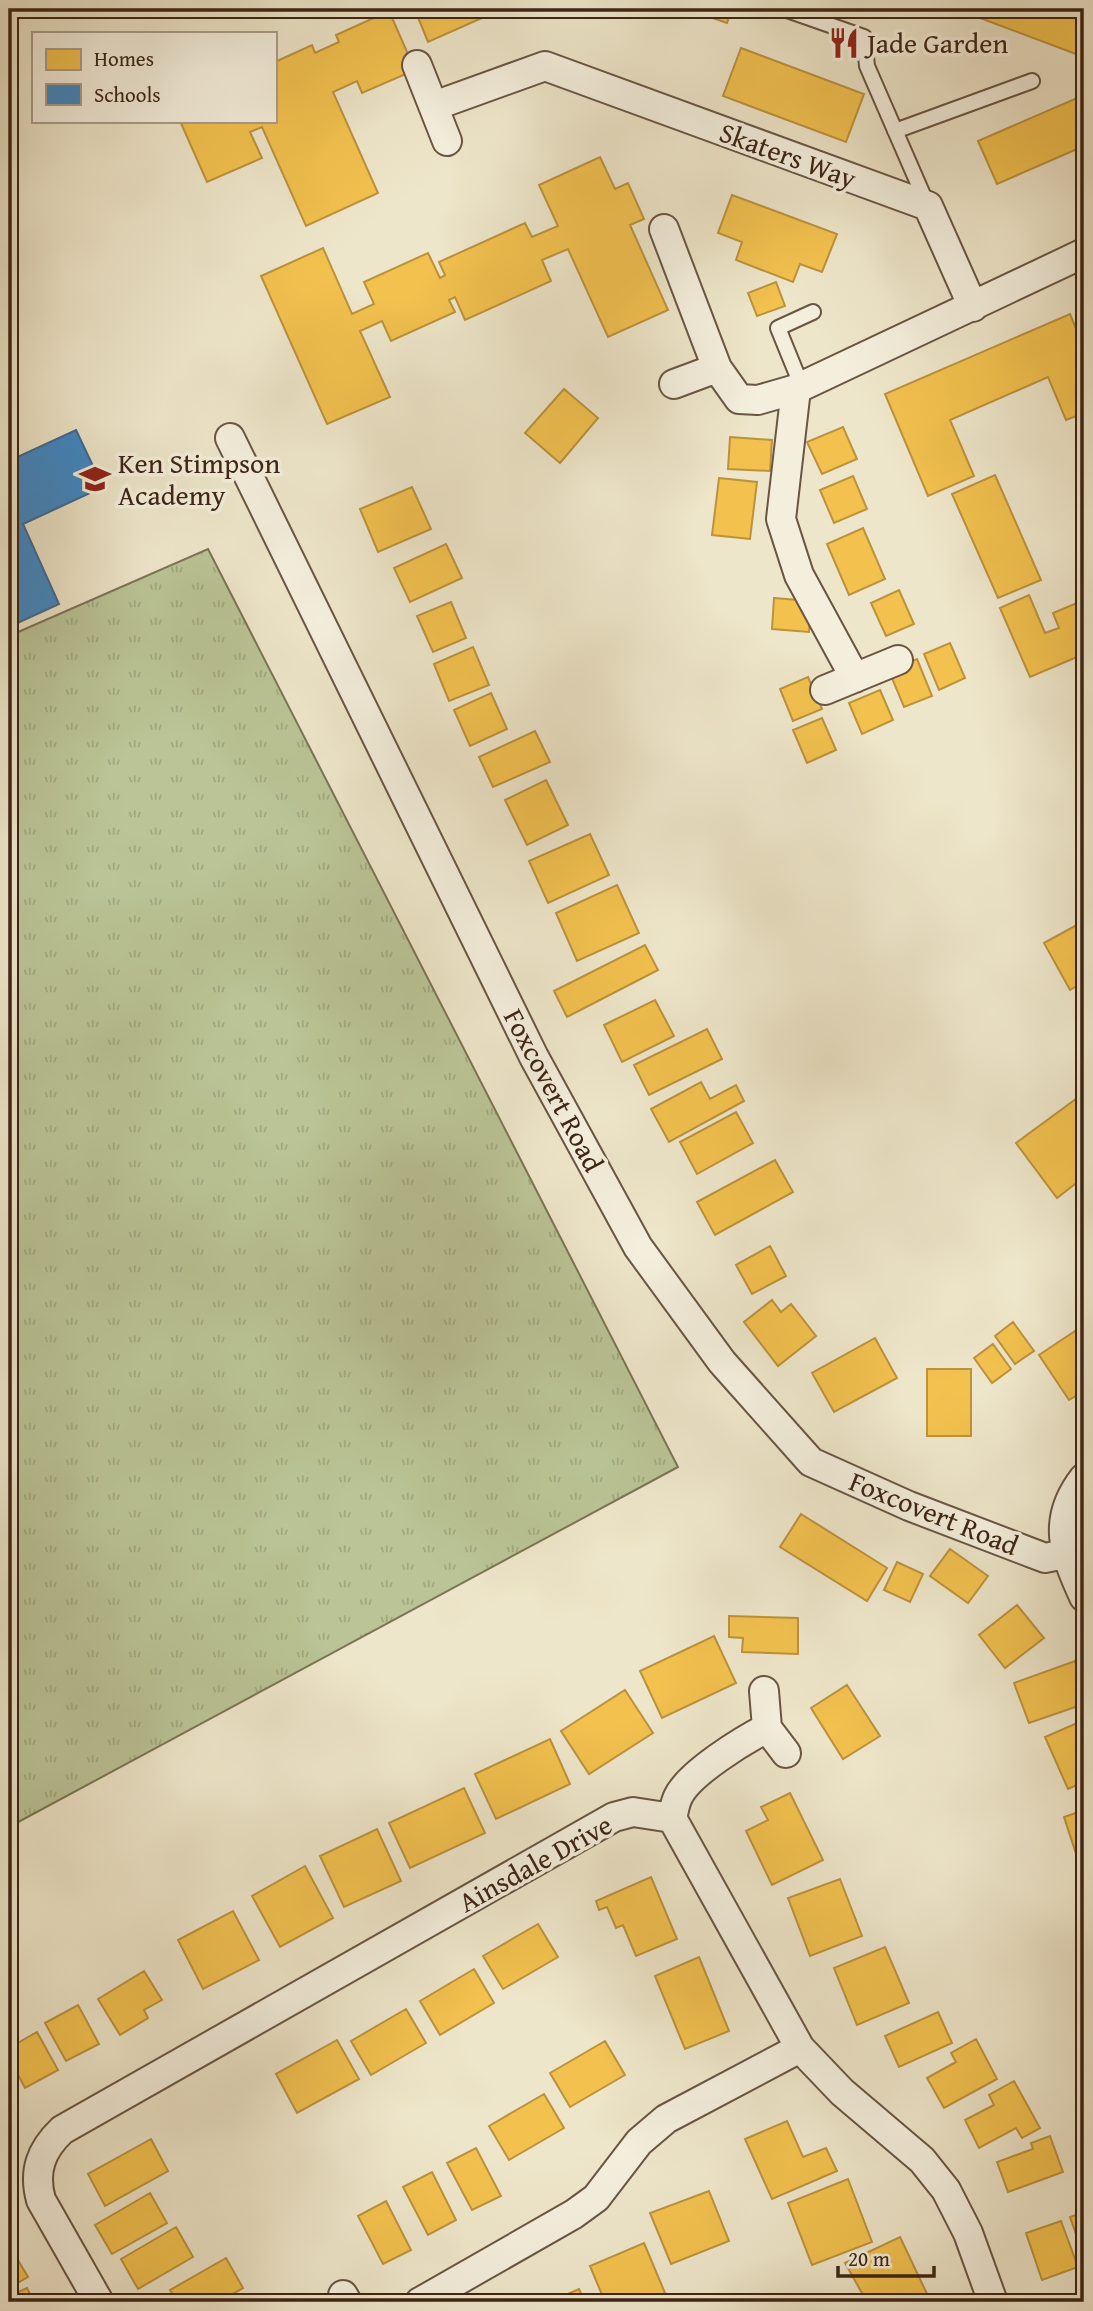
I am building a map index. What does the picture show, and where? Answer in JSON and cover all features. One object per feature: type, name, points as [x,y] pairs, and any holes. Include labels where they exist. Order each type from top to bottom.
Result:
[{"type":"street","points":[[417,65],[447,141]]},
{"type":"street","name":"Skaters Way","points":[[434,107],[545,66],[928,206]]},
{"type":"street","points":[[928,206],[973,307]]},
{"type":"street","points":[[664,229],[717,368],[738,399],[758,400],[799,388],[1084,253]]},
{"type":"street","points":[[674,384],[717,368]]},
{"type":"street","points":[[799,388],[781,519],[799,575],[855,678]]},
{"type":"street","name":"Foxcovert Road","points":[[230,438],[534,1056],[638,1247],[722,1362],[811,1462],[909,1506],[1045,1558],[1065,1554]]},
{"type":"street","points":[[825,690],[898,660]]},
{"type":"street","points":[[1084,1478],[1070,1496],[1065,1521],[1065,1554],[1084,1597]]},
{"type":"street","points":[[764,1691],[767,1728],[786,1753]]},
{"type":"street","points":[[767,1728],[734,1746],[694,1779],[679,1794],[672,1818],[800,2048],[842,2092],[922,2160],[946,2190],[968,2233],[993,2302]]},
{"type":"street","name":"Ainsdale Drive","points":[[99,2302],[41,2200],[38,2186],[40,2161],[45,2149],[62,2130],[614,1817],[633,1812],[672,1818]]},
{"type":"street","points":[[420,2302],[574,2214],[596,2198],[639,2142],[666,2119],[800,2048]]},
{"type":"lane","points":[[784,9],[864,37],[867,66],[928,206]]},
{"type":"lane","points":[[895,131],[1032,81]]},
{"type":"lane","points":[[799,388],[778,327],[813,312]]},
{"type":"green space","points":[[208,549],[678,1467],[9,1827],[9,636]]},
{"type":"building: Homes","points":[[502,9],[428,42],[415,10]]},
{"type":"building: Homes","points":[[686,9],[732,9],[727,23]]},
{"type":"building: Homes","points":[[956,9],[1084,9],[1084,57]]},
{"type":"building: Homes","points":[[389,11],[415,70],[362,93],[357,81],[333,92],[378,193],[306,226],[262,127],[250,132],[262,158],[207,182],[180,122],[276,122],[276,62],[312,45],[315,53],[339,42],[336,35]]},
{"type":"building: Homes","points":[[741,48],[864,94],[846,142],[723,96]]},
{"type":"building: Homes","points":[[1084,95],[1084,146],[997,184],[978,141]]},
{"type":"building: Homes","points":[[600,157],[615,189],[628,183],[644,219],[630,225],[668,310],[608,337],[568,249],[542,260],[551,281],[465,320],[455,297],[449,300],[455,312],[391,341],[382,321],[360,331],[390,397],[327,424],[261,276],[323,248],[352,314],[374,304],[364,282],[428,253],[440,278],[445,275],[439,262],[525,223],[532,237],[558,226],[539,185]]},
{"type":"building: Homes","points":[[732,195],[837,234],[822,272],[800,264],[793,282],[736,260],[742,242],[718,233]]},
{"type":"building: Homes","points":[[776,282],[785,306],[757,316],[748,293]]},
{"type":"building: Homes","points":[[1070,314],[1084,348],[1084,413],[1066,420],[1048,377],[950,420],[974,476],[928,496],[885,394]]},
{"type":"building: Homes","points":[[564,389],[598,418],[560,463],[525,433]]},
{"type":"building: Homes","points":[[843,427],[857,459],[822,474],[807,442]]},
{"type":"building: Homes","points":[[730,437],[772,440],[770,471],[728,469]]},
{"type":"building: Homes","points":[[995,475],[1041,580],[998,598],[952,494]]},
{"type":"building: Homes","points":[[853,476],[867,509],[834,523],[820,490]]},
{"type":"building: Homes","points":[[719,478],[757,482],[750,539],[712,535]]},
{"type":"building: Homes","points":[[412,487],[431,529],[378,552],[360,509]]},
{"type":"building: Homes","points":[[863,528],[885,579],[849,595],[827,544]]},
{"type":"building: Homes","points":[[446,544],[462,578],[410,602],[394,568]]},
{"type":"building: Homes","points":[[899,590],[914,624],[886,636],[871,603]]},
{"type":"building: Homes","points":[[1029,595],[1045,633],[1059,628],[1053,613],[1084,600],[1084,654],[1030,677],[1000,608]]},
{"type":"building: Homes","points":[[774,598],[811,601],[809,632],[772,629]]},
{"type":"building: Homes","points":[[451,602],[466,638],[433,652],[417,616]]},
{"type":"building: Homes","points":[[950,643],[965,678],[939,690],[924,654]]},
{"type":"building: Homes","points":[[473,647],[489,685],[449,701],[434,664]]},
{"type":"building: Homes","points":[[917,659],[932,696],[904,707],[889,671]]},
{"type":"building: Homes","points":[[808,677],[822,709],[793,721],[780,689]]},
{"type":"building: Homes","points":[[880,690],[893,720],[862,734],[849,703]]},
{"type":"building: Homes","points":[[491,693],[507,729],[470,746],[454,710]]},
{"type":"building: Homes","points":[[822,718],[836,750],[807,763],[793,730]]},
{"type":"building: Homes","points":[[535,731],[550,762],[493,787],[479,757]]},
{"type":"building: Homes","points":[[546,780],[568,825],[527,845],[505,800]]},
{"type":"building: Homes","points":[[590,834],[609,875],[548,903],[529,861]]},
{"type":"building: Homes","points":[[617,885],[639,933],[577,961],[556,913]]},
{"type":"building: Homes","points":[[1084,921],[1084,982],[1070,990],[1044,943]]},
{"type":"building: Homes","points":[[645,945],[658,970],[567,1017],[554,991]]},
{"type":"building: Homes","points":[[655,1000],[674,1036],[622,1062],[604,1025]]},
{"type":"building: Homes","points":[[707,1029],[722,1059],[649,1095],[634,1065]]},
{"type":"building: Homes","points":[[701,1082],[710,1099],[736,1085],[744,1101],[669,1142],[651,1109]]},
{"type":"building: Homes","points":[[1084,1093],[1084,1130],[1077,1136],[1084,1146],[1084,1177],[1057,1198],[1016,1143]]},
{"type":"building: Homes","points":[[736,1112],[753,1143],[697,1174],[680,1142]]},
{"type":"building: Homes","points":[[775,1160],[793,1192],[715,1235],[697,1202]]},
{"type":"building: Homes","points":[[770,1246],[786,1276],[752,1294],[736,1265]]},
{"type":"building: Homes","points":[[772,1300],[781,1312],[791,1304],[816,1336],[778,1366],[744,1322]]},
{"type":"building: Homes","points":[[1013,1322],[1034,1351],[1015,1364],[995,1336]]},
{"type":"building: Homes","points":[[1084,1325],[1084,1391],[1069,1400],[1039,1355]]},
{"type":"building: Homes","points":[[875,1338],[897,1378],[834,1412],[812,1373]]},
{"type":"building: Homes","points":[[993,1344],[1011,1369],[992,1383],[974,1358]]},
{"type":"building: Homes","points":[[927,1369],[971,1369],[971,1436],[927,1436]]},
{"type":"building: Homes","points":[[801,1514],[887,1568],[867,1601],[780,1547]]},
{"type":"building: Homes","points":[[950,1549],[988,1576],[968,1603],[930,1576]]},
{"type":"building: Homes","points":[[897,1562],[923,1574],[910,1602],[884,1590]]},
{"type":"building: Homes","points":[[1017,1605],[1044,1638],[1005,1668],[979,1635]]},
{"type":"building: Homes","points":[[729,1616],[798,1618],[798,1654],[742,1652],[743,1638],[729,1637]]},
{"type":"building: Homes","points":[[714,1636],[736,1683],[662,1718],[640,1671]]},
{"type":"building: Homes","points":[[1075,1661],[1084,1687],[1084,1704],[1029,1723],[1014,1683]]},
{"type":"building: Homes","points":[[847,1685],[880,1736],[843,1759],[811,1708]]},
{"type":"building: Homes","points":[[625,1690],[653,1733],[589,1774],[561,1731]]},
{"type":"building: Homes","points":[[1084,1720],[1084,1782],[1068,1789],[1045,1737]]},
{"type":"building: Homes","points":[[550,1739],[570,1784],[496,1819],[475,1774]]},
{"type":"building: Homes","points":[[464,1788],[485,1833],[410,1868],[389,1823]]},
{"type":"building: Homes","points":[[790,1793],[823,1860],[772,1885],[746,1831],[768,1820],[761,1807]]},
{"type":"building: Homes","points":[[1084,1810],[1084,1861],[1079,1863],[1064,1817]]},
{"type":"building: Homes","points":[[377,1829],[401,1881],[344,1907],[320,1856]]},
{"type":"building: Homes","points":[[305,1866],[333,1918],[280,1947],[252,1896]]},
{"type":"building: Homes","points":[[651,1877],[677,1939],[636,1956],[623,1925],[616,1928],[607,1907],[599,1910],[596,1901]]},
{"type":"building: Homes","points":[[840,1879],[862,1936],[810,1956],[788,1898]]},
{"type":"building: Homes","points":[[233,1911],[259,1960],[203,1989],[178,1940]]},
{"type":"building: Homes","points":[[538,1924],[558,1957],[503,1989],[483,1956]]},
{"type":"building: Homes","points":[[885,1947],[909,2003],[857,2025],[834,1968]]},
{"type":"building: Homes","points":[[699,1957],[729,2031],[685,2049],[655,1976]]},
{"type":"building: Homes","points":[[474,1969],[494,2003],[440,2035],[420,2001]]},
{"type":"building: Homes","points":[[144,1971],[162,2000],[144,2010],[148,2018],[120,2035],[98,1999]]},
{"type":"building: Homes","points":[[78,2005],[99,2044],[66,2061],[45,2023]]},
{"type":"building: Homes","points":[[406,2009],[426,2043],[371,2075],[351,2041]]},
{"type":"building: Homes","points":[[938,2012],[952,2043],[899,2067],[885,2036]]},
{"type":"building: Homes","points":[[37,2032],[58,2070],[25,2088],[9,2058],[9,2048]]},
{"type":"building: Homes","points":[[976,2039],[997,2079],[944,2108],[927,2078],[956,2062],[951,2053]]},
{"type":"building: Homes","points":[[337,2040],[359,2079],[297,2113],[276,2074]]},
{"type":"building: Homes","points":[[605,2041],[625,2075],[570,2107],[550,2073]]},
{"type":"building: Homes","points":[[9,2077],[18,2094],[9,2098]]},
{"type":"building: Homes","points":[[1014,2081],[1040,2128],[1022,2138],[1016,2128],[979,2148],[965,2120],[994,2105],[989,2095]]},
{"type":"building: Homes","points":[[544,2094],[564,2128],[509,2160],[489,2126]]},
{"type":"building: Homes","points":[[787,2121],[803,2157],[826,2148],[837,2171],[772,2199],[745,2139]]},
{"type":"building: Homes","points":[[1050,2136],[1063,2172],[1008,2192],[997,2162],[1033,2149],[1031,2143]]},
{"type":"building: Homes","points":[[151,2139],[168,2171],[105,2206],[88,2174]]},
{"type":"building: Homes","points":[[476,2148],[501,2196],[472,2210],[447,2163]]},
{"type":"building: Homes","points":[[432,2172],[456,2220],[428,2235],[403,2187]]},
{"type":"building: Homes","points":[[848,2179],[872,2242],[812,2265],[788,2203]]},
{"type":"building: Homes","points":[[709,2191],[729,2241],[671,2264],[650,2213]]},
{"type":"building: Homes","points":[[150,2193],[167,2223],[112,2254],[95,2225]]},
{"type":"building: Homes","points":[[386,2201],[411,2250],[383,2264],[358,2216]]},
{"type":"building: Homes","points":[[1084,2212],[1084,2257],[1070,2217]]},
{"type":"building: Homes","points":[[1061,2221],[1078,2267],[1042,2280],[1026,2233]]},
{"type":"building: Homes","points":[[176,2227],[193,2257],[138,2289],[121,2259]]},
{"type":"building: Homes","points":[[900,2237],[929,2298],[920,2302],[867,2302],[845,2263]]},
{"type":"building: Homes","points":[[644,2243],[665,2293],[644,2302],[605,2302],[590,2266]]},
{"type":"building: Homes","points":[[9,2245],[28,2277],[9,2288]]},
{"type":"building: Homes","points":[[226,2258],[243,2288],[218,2302],[178,2302],[170,2290]]},
{"type":"building: Homes","points":[[27,2288],[34,2302],[9,2302],[9,2296]]},
{"type":"building: Homes","points":[[579,2289],[585,2302],[549,2302]]},
{"type":"building: Homes","points":[[253,2294],[257,2302],[237,2302]]},
{"type":"building: Homes","points":[[787,2294],[791,2302],[768,2302]]},
{"type":"building: Schools","points":[[76,430],[103,487],[23,524],[59,604],[9,627],[9,461]]},
{"type":"place","name":"Jade Garden","points":[[844,43]]},
{"type":"place","name":"Ken Stimpson Academy","points":[[95,479]]}]
